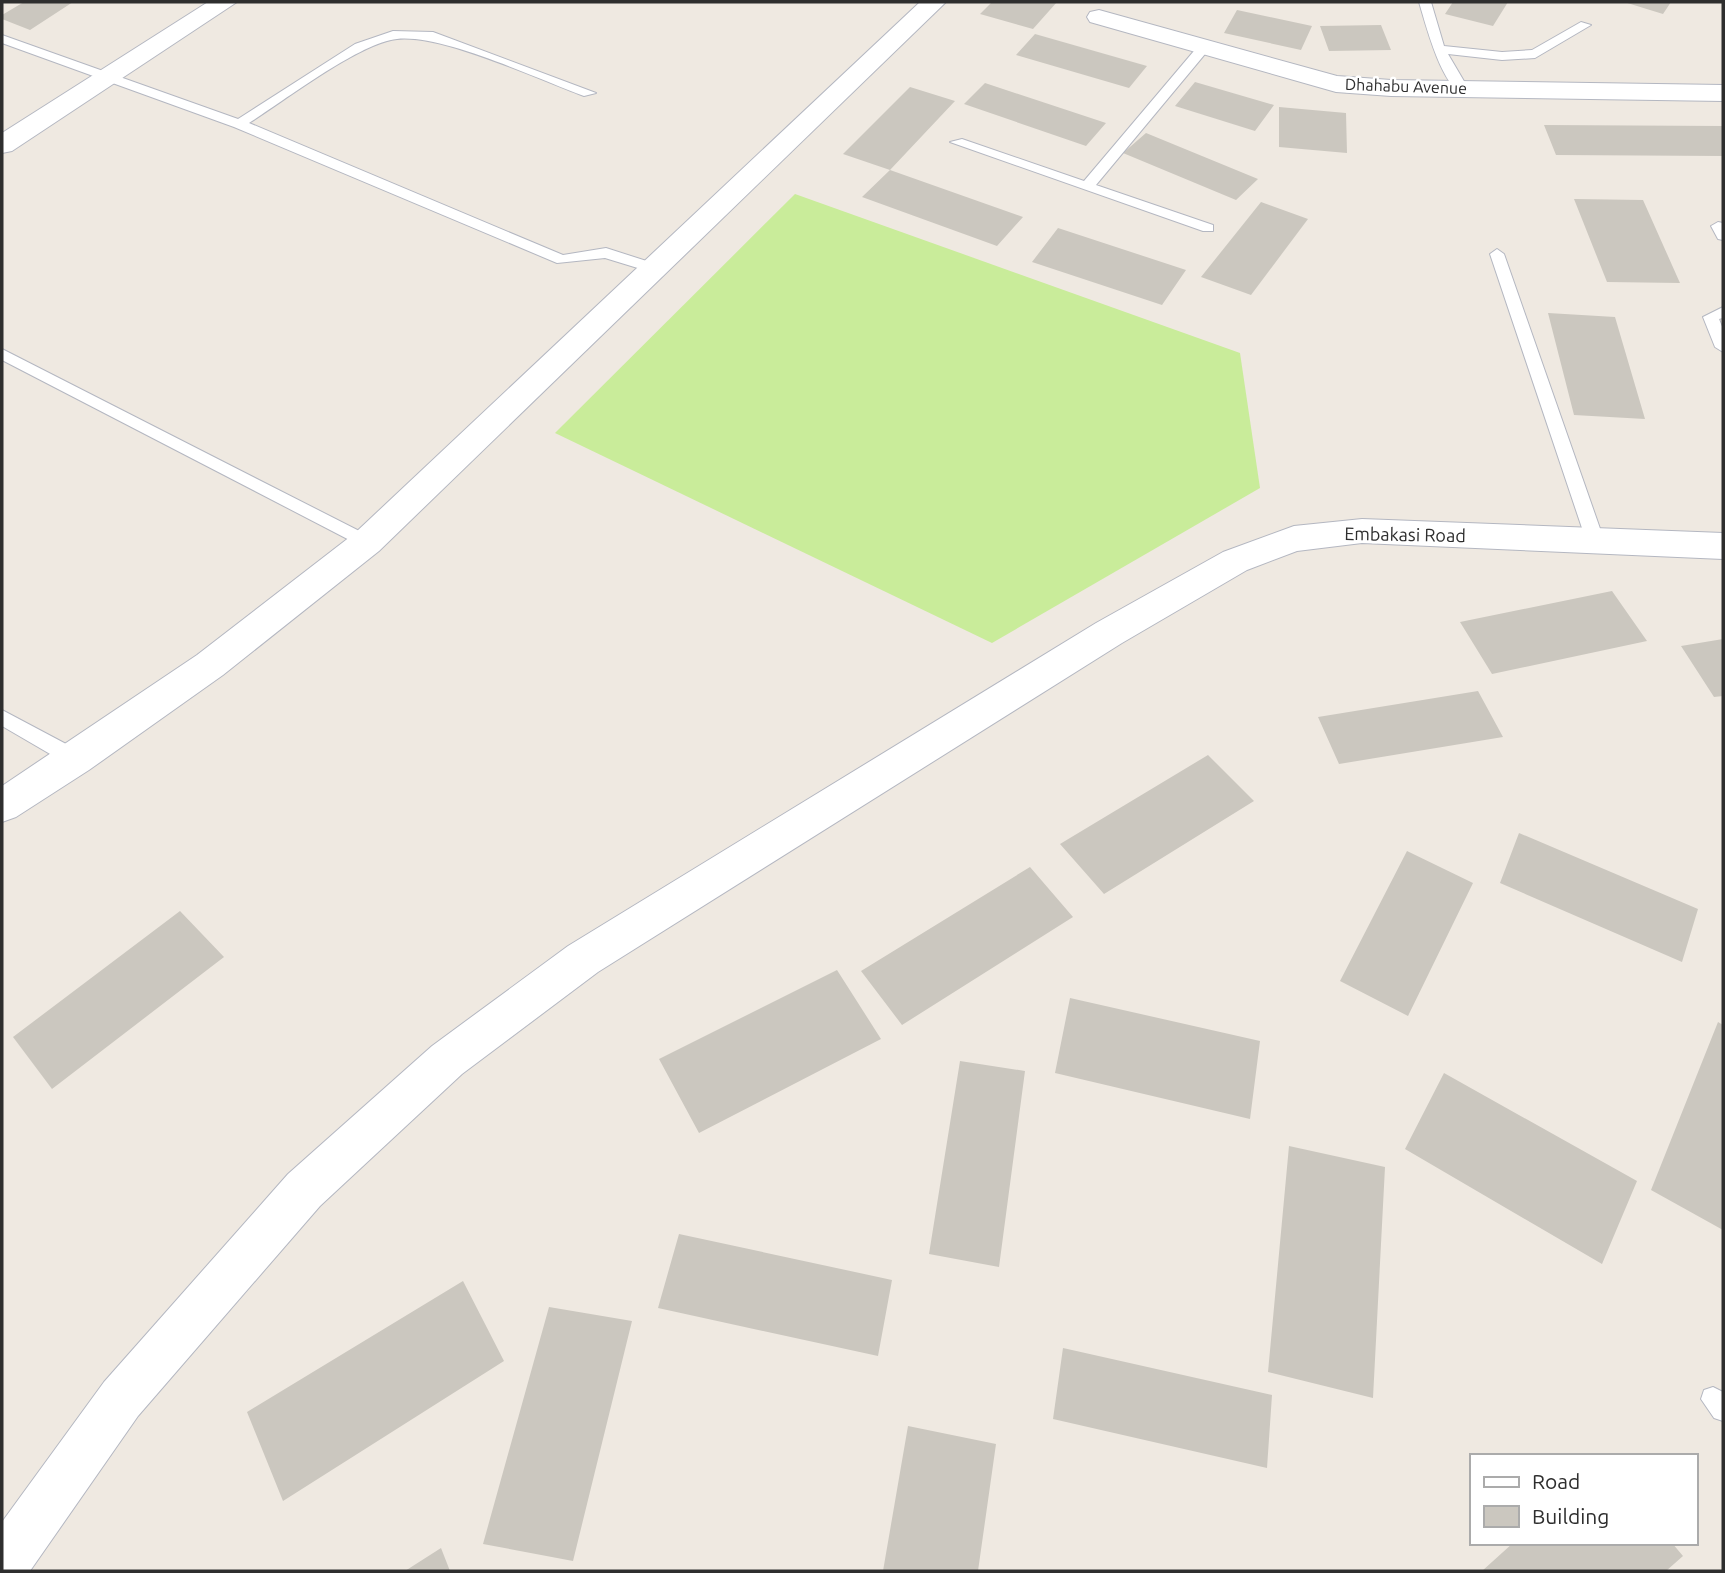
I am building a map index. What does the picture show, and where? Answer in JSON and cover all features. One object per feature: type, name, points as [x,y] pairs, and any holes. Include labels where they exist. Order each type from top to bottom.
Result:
[{"type":"street","points":[[2,145],[225,2]]},
{"type":"street","points":[[2,806],[76,759],[210,666],[367,542],[934,2]]},
{"type":"street","name":"Dhahabu Avenue","points":[[1099,17],[1336,84],[1391,88],[1723,93]]},
{"type":"street","name":"Embakasi Road","points":[[2,1566],[121,1399],[295,1200],[447,1060],[583,959],[1110,634],[1235,561],[1294,539],[1362,531],[1723,546]]},
{"type":"lane","points":[[1425,2],[1439,49],[1461,88]]},
{"type":"lane","points":[[1439,49],[1502,56],[1535,54],[1585,25]]},
{"type":"lane","points":[[239,124],[360,47],[393,35],[429,35],[589,93]]},
{"type":"lane","points":[[2,39],[239,124],[562,260],[606,253],[654,268]]},
{"type":"lane","points":[[1088,185],[1204,48]]},
{"type":"lane","points":[[957,142],[1208,228]]},
{"type":"lane","points":[[1497,254],[1595,540]]},
{"type":"lane","points":[[1723,312],[1711,317],[1723,347]]},
{"type":"lane","points":[[2,354],[367,542]]},
{"type":"lane","points":[[2,717],[76,759]]},
{"type":"green space","points":[[795,194],[1240,353],[1260,488],[992,643],[555,433]]},
{"type":"building","points":[[24,2],[73,2],[30,30],[2,19],[2,15]]},
{"type":"building","points":[[992,2],[1057,2],[1033,29],[980,14]]},
{"type":"building","points":[[1453,2],[1508,2],[1493,26],[1445,14]]},
{"type":"building","points":[[1624,2],[1671,2],[1663,14]]},
{"type":"building","points":[[1237,10],[1312,26],[1301,50],[1224,33]]},
{"type":"building","points":[[1381,25],[1391,50],[1329,51],[1320,26]]},
{"type":"building","points":[[1035,34],[1147,66],[1129,88],[1016,55]]},
{"type":"building","points":[[1195,82],[1274,105],[1255,131],[1175,106]]},
{"type":"building","points":[[985,83],[1106,123],[1086,146],[964,104]]},
{"type":"building","points":[[910,87],[955,101],[890,170],[843,154]]},
{"type":"building","points":[[1279,107],[1346,113],[1347,153],[1279,147]]},
{"type":"building","points":[[1544,125],[1723,126],[1723,156],[1556,155]]},
{"type":"building","points":[[1146,133],[1258,179],[1236,200],[1123,153]]},
{"type":"building","points":[[890,170],[1023,217],[997,246],[862,197]]},
{"type":"building","points":[[1574,199],[1643,200],[1680,283],[1607,282]]},
{"type":"building","points":[[1261,202],[1308,219],[1251,295],[1201,277]]},
{"type":"building","points":[[1058,228],[1186,270],[1162,305],[1032,262]]},
{"type":"building","points":[[1548,313],[1615,317],[1645,419],[1574,415]]},
{"type":"building","points":[[1612,591],[1647,641],[1492,674],[1460,622]]},
{"type":"building","points":[[1723,639],[1723,696],[1714,697],[1681,646]]},
{"type":"building","points":[[1478,691],[1503,737],[1339,764],[1318,717]]},
{"type":"building","points":[[1208,755],[1254,801],[1104,894],[1060,844]]},
{"type":"building","points":[[1519,833],[1698,909],[1682,962],[1500,883]]},
{"type":"building","points":[[1407,851],[1473,883],[1408,1016],[1340,981]]},
{"type":"building","points":[[1030,867],[1073,917],[902,1025],[861,971]]},
{"type":"building","points":[[180,911],[224,957],[52,1089],[13,1037]]},
{"type":"building","points":[[837,970],[881,1039],[699,1133],[659,1059]]},
{"type":"building","points":[[1070,998],[1260,1041],[1250,1119],[1055,1073]]},
{"type":"building","points":[[1718,1022],[1723,1025],[1723,1230],[1651,1190]]},
{"type":"building","points":[[960,1061],[1025,1071],[999,1267],[929,1254]]},
{"type":"building","points":[[1444,1073],[1637,1181],[1602,1264],[1405,1149]]},
{"type":"building","points":[[1289,1146],[1385,1167],[1373,1398],[1268,1372]]},
{"type":"building","points":[[679,1234],[892,1280],[878,1356],[658,1308]]},
{"type":"building","points":[[463,1281],[504,1361],[283,1501],[247,1412]]},
{"type":"building","points":[[549,1307],[632,1321],[573,1561],[483,1544]]},
{"type":"building","points":[[1063,1348],[1272,1395],[1267,1468],[1053,1419]]},
{"type":"building","points":[[908,1426],[996,1444],[978,1571],[883,1571]]},
{"type":"building","points":[[1511,1545],[1674,1545],[1683,1556],[1666,1571],[1482,1571]]},
{"type":"building","points":[[441,1548],[450,1571],[405,1571]]}]
